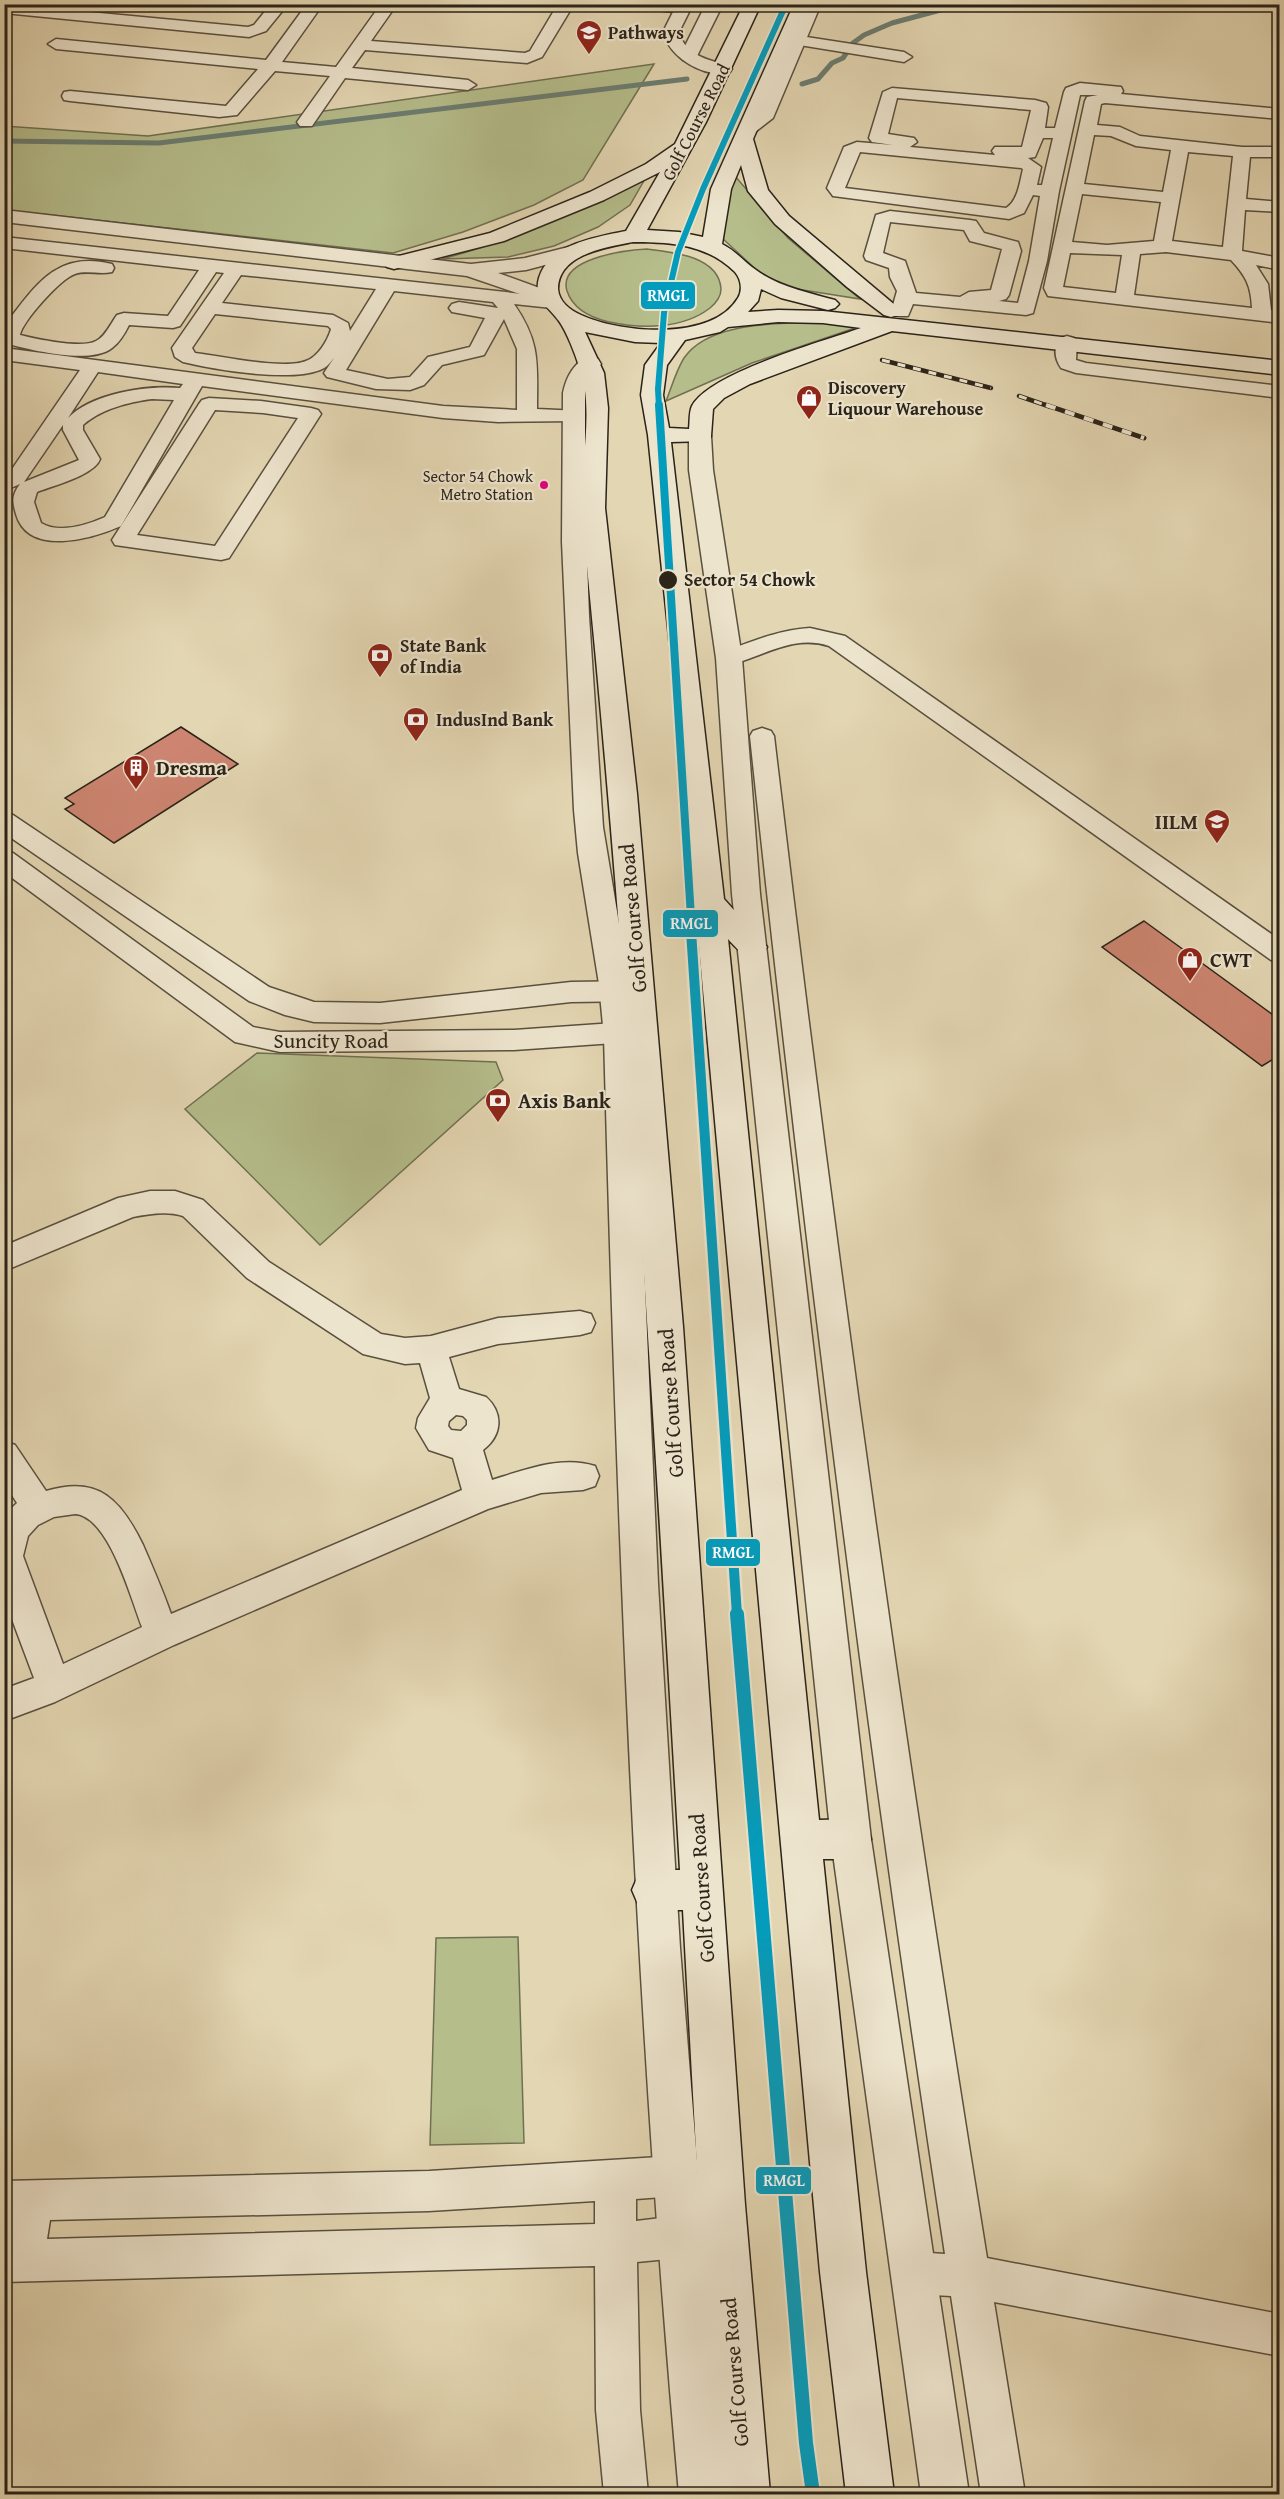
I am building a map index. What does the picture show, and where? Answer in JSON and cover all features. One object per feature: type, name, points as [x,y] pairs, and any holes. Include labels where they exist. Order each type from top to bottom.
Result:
[{"type":"main road","points":[[689,56],[715,4]]},
{"type":"main road","name":"Golf Course Road","points":[[633,236],[724,69],[753,4]]},
{"type":"main road","points":[[793,40],[803,4]]},
{"type":"main road","points":[[712,246],[721,189],[746,133],[813,4]]},
{"type":"main road","points":[[746,133],[758,191],[782,220],[854,284],[899,307],[1067,342],[1280,368]]},
{"type":"main road","points":[[394,263],[497,237],[644,173],[666,161],[683,147]]},
{"type":"main road","points":[[4,216],[394,263],[471,270],[526,264],[576,251],[602,241],[633,236],[661,236],[688,239],[712,246],[736,259],[749,276],[752,288],[748,300],[724,321],[703,330],[678,335],[647,337],[617,334],[590,327],[556,306],[471,270]]},
{"type":"main road","points":[[556,306],[547,283],[552,271],[561,260],[576,251]]},
{"type":"main road","points":[[749,276],[788,294],[828,304],[1022,317],[1280,355]]},
{"type":"main road","name":"Golf Course Road","points":[[556,306],[590,364],[597,408],[593,508],[623,794],[627,991],[666,1327],[722,2205],[746,2494]]},
{"type":"main road","points":[[724,321],[778,316],[823,317],[899,307]]},
{"type":"main road","points":[[899,307],[716,393],[702,408],[700,436],[701,470],[729,658],[752,947],[851,1839],[945,2494]]},
{"type":"main road","points":[[678,335],[656,365],[652,395],[660,435],[708,900],[843,2272],[870,2494]]},
{"type":"main road","points":[[590,364],[575,383],[573,415],[573,510],[588,826],[627,991]]},
{"type":"main road","points":[[660,435],[700,436]]},
{"type":"main road","points":[[708,900],[752,947]]},
{"type":"main road","points":[[631,1032],[653,1890],[676,2176],[678,2237],[703,2494]]},
{"type":"main road","points":[[800,1840],[851,1839]]},
{"type":"main road","points":[[653,1890],[703,1890]]},
{"type":"street","points":[[155,23],[171,4]]},
{"type":"street","points":[[4,8],[249,32],[260,28],[280,4]]},
{"type":"street","points":[[70,96],[219,112],[231,111],[270,66],[315,4]]},
{"type":"street","points":[[306,122],[389,4]]},
{"type":"street","points":[[361,45],[527,58],[536,54],[566,4]]},
{"type":"street","points":[[647,4],[684,6],[671,32],[671,38],[677,47],[702,65],[724,69]]},
{"type":"street","points":[[793,40],[904,57]]},
{"type":"street","points":[[56,44],[468,85]]},
{"type":"street","points":[[1022,317],[1038,261],[1050,191],[1072,92],[1076,88],[1280,107]]},
{"type":"street","points":[[899,93],[1035,105],[1040,107],[1036,132],[1029,153],[878,138],[889,96],[899,93]]},
{"type":"street","points":[[1236,257],[1252,269],[1271,316],[1053,291],[1060,247],[1076,188],[1092,102],[1095,99],[1280,114]]},
{"type":"street","points":[[1155,103],[1154,114],[1169,135],[1171,198],[1162,247]]},
{"type":"street","points":[[1088,129],[1114,131],[1136,141],[1169,135],[1242,152],[1274,152],[1274,132]]},
{"type":"street","points":[[1036,132],[1064,134]]},
{"type":"street","points":[[857,147],[1026,163],[1032,167],[1027,189],[1018,209],[1010,214],[861,196],[839,192],[837,188],[850,151],[857,147]]},
{"type":"street","points":[[1236,257],[1242,152]]},
{"type":"street","points":[[1076,188],[1171,198]]},
{"type":"street","points":[[1027,189],[1050,191]]},
{"type":"street","points":[[1239,204],[1280,207]]},
{"type":"street","points":[[890,216],[970,225],[977,237],[1011,246],[1012,251],[999,295],[899,307],[898,266],[873,256],[882,219],[890,216]]},
{"type":"street","points":[[4,242],[207,273]]},
{"type":"street","points":[[1060,247],[1107,251],[1162,247],[1273,261],[1280,264]]},
{"type":"street","points":[[1124,300],[1132,248]]},
{"type":"street","points":[[4,308],[16,303],[58,249]]},
{"type":"street","points":[[4,257],[46,264]]},
{"type":"street","points":[[207,273],[173,322],[124,319],[105,345],[98,348],[79,349],[22,342],[12,339],[9,333],[58,275],[71,269],[93,267],[207,273],[236,269],[384,292],[497,314],[477,351],[431,363],[420,380],[411,385],[346,378],[334,373],[384,292]]},
{"type":"street","points":[[210,308],[328,319],[341,327],[340,332],[322,359],[313,366],[296,371],[190,358],[182,353],[182,348],[236,269]]},
{"type":"street","points":[[384,292],[499,296],[556,306]]},
{"type":"street","points":[[499,296],[512,315],[527,349],[528,416]]},
{"type":"street","points":[[1022,317],[1040,308],[1280,334]]},
{"type":"street","points":[[1067,342],[1065,358],[1068,364],[1083,369],[1280,392]]},
{"type":"street","points":[[4,354],[87,374],[191,387],[274,388],[443,412],[528,416],[573,415]]},
{"type":"street","points":[[26,376],[87,374]]},
{"type":"street","points":[[4,485],[18,476],[87,374]]},
{"type":"street","points":[[191,387],[113,521],[99,529],[69,533],[42,531],[32,525],[22,500],[29,487],[89,463],[90,459],[74,430],[73,424],[76,420],[91,410],[149,393],[191,387]]},
{"type":"street","points":[[261,407],[274,388]]},
{"type":"street","points":[[209,404],[261,407],[311,414],[221,553],[123,540],[209,404]]},
{"type":"street","points":[[729,658],[795,635],[824,635],[837,641],[1280,953]]},
{"type":"street","points":[[762,736],[805,1111],[922,1977],[1003,2494]]},
{"type":"street","name":"Suncity Road","points":[[4,821],[259,994],[295,1008],[322,1012],[380,1013],[571,992],[627,991]]},
{"type":"street","name":"Suncity Road","points":[[4,859],[245,1035],[255,1039],[280,1042],[514,1040],[631,1032]]},
{"type":"street","points":[[4,1259],[128,1206],[150,1202],[175,1202],[193,1208],[258,1270],[374,1345],[405,1352],[431,1349],[498,1331],[580,1323]]},
{"type":"street","points":[[431,1349],[448,1404],[435,1413],[432,1420],[434,1435],[447,1444],[465,1444],[482,1497]]},
{"type":"street","points":[[4,1455],[38,1508]]},
{"type":"street","points":[[4,1706],[54,1686],[162,1634],[482,1497],[541,1479],[583,1476]]},
{"type":"street","points":[[54,1686],[6,1556],[9,1535],[26,1514],[38,1508],[80,1500],[95,1504],[109,1514],[119,1530],[162,1634]]},
{"type":"street","points":[[676,2176],[429,2191],[18,2201],[14,2260],[614,2244],[678,2237]]},
{"type":"street","points":[[615,2181],[614,2244],[618,2410],[626,2494]]},
{"type":"street","points":[[914,2273],[969,2276],[1280,2335]]},
{"type":"green space","points":[[654,64],[583,180],[534,205],[463,232],[393,253],[5,210],[4,126],[148,136]]},
{"type":"green space","points":[[735,176],[788,238],[860,299],[784,287],[761,274],[722,238],[723,202]]},
{"type":"green space","points":[[645,179],[630,205],[598,227],[554,246],[508,257],[442,259],[495,243]]},
{"type":"green space","points":[[647,249],[681,254],[712,269],[721,289],[716,302],[699,315],[662,326],[635,326],[609,322],[584,312],[574,303],[567,291],[567,280],[572,271],[596,258],[625,251]]},
{"type":"green space","points":[[819,322],[858,327],[752,363],[666,401],[684,358],[695,346],[710,337],[746,327]]},
{"type":"green space","points":[[257,1053],[496,1062],[503,1080],[320,1245],[185,1109]]},
{"type":"green space","points":[[518,1937],[524,2143],[430,2145],[436,1938]]},
{"type":"building","name":"Dresma","points":[[181,727],[238,764],[114,843],[65,809],[74,804],[65,798]]},
{"type":"building","name":"CWT","points":[[1144,921],[1280,1020],[1280,1055],[1262,1066],[1102,947]]},
{"type":"waterway","points":[[802,84],[818,79],[832,63],[843,58],[853,43],[864,35],[892,23],[963,4]]},
{"type":"waterway","points":[[4,141],[159,143],[687,79]]},
{"type":"railway","points":[[882,360],[991,388]]},
{"type":"railway","points":[[1019,396],[1051,407]]},
{"type":"railway","points":[[1046,405],[1144,438]]},
{"type":"transit line","name":"RMGL","points":[[786,4],[703,189],[678,252],[664,313],[658,389],[668,582],[744,1716],[806,2443],[813,2494]]},
{"type":"place","name":"Pathways","points":[[589,56]]},
{"type":"place","name":"Discovery Liquour Warehouse","points":[[809,421]]},
{"type":"place","name":"Sector 54 Chowk Metro Station","points":[[544,485]]},
{"type":"place","name":"Sector 54 Chowk","points":[[668,580]]},
{"type":"place","name":"State Bank of India","points":[[380,679]]},
{"type":"place","name":"IndusInd Bank","points":[[416,743]]},
{"type":"place","name":"Dresma","points":[[136,791]]},
{"type":"place","name":"IILM","points":[[1217,845]]},
{"type":"place","name":"CWT","points":[[1190,983]]},
{"type":"place","name":"Axis Bank","points":[[498,1124]]}]
